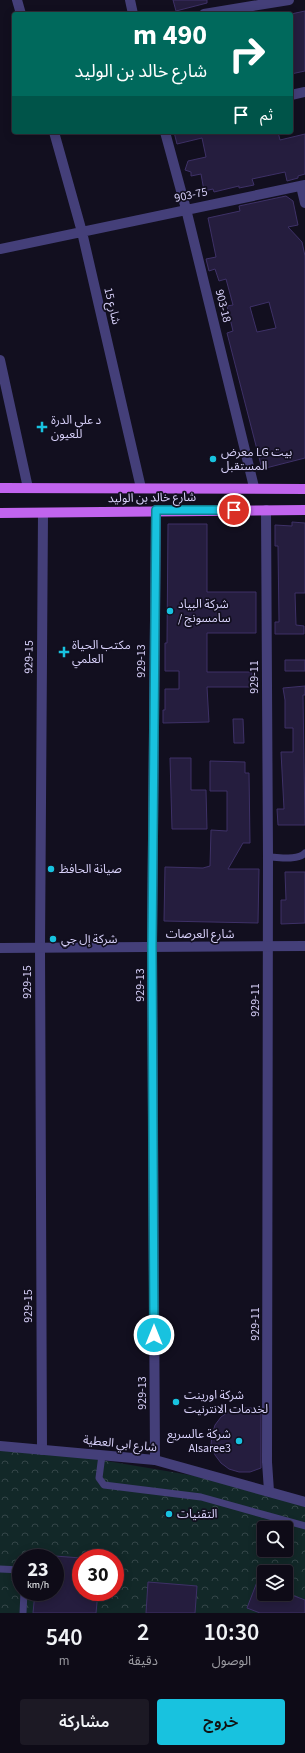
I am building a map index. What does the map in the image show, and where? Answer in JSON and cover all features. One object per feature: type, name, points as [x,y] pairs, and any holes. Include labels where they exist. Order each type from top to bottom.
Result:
[{"type":"main road","name":"شارع خالد بن الوليد","points":[[0,488],[305,489]]},
{"type":"main road","name":"شارع خالد بن الوليد","points":[[0,513],[156,510],[305,510]]},
{"type":"street","points":[[18,0],[21,12]]},
{"type":"street","points":[[130,0],[133,12]]},
{"type":"street","points":[[213,12],[260,2],[289,0]]},
{"type":"street","points":[[293,95],[305,92]]},
{"type":"street","name":"شارع 15","points":[[55,134],[82,232],[141,488]]},
{"type":"street","name":"903-18","points":[[166,134],[186,210],[254,488]]},
{"type":"street","points":[[303,186],[305,203]]},
{"type":"street","name":"903-75","points":[[0,249],[303,186]]},
{"type":"street","points":[[0,360],[28,488]]},
{"type":"street","name":"929-13","points":[[155,1460],[152,947],[156,510]]},
{"type":"street","name":"929-11","points":[[266,510],[269,1491]]},
{"type":"street","name":"929-15","points":[[42,1450],[40,947],[43,513]]},
{"type":"street","name":"شارع العرصات","points":[[0,948],[305,946]]},
{"type":"street","name":"شارع ابي العطية","points":[[0,1446],[155,1460],[305,1502]]},
{"type":"lane","points":[[268,857],[293,858],[301,856],[305,853]]},
{"type":"lane","points":[[102,1455],[99,1478],[104,1485],[201,1497],[305,1526]]},
{"type":"lane","points":[[0,1569],[12,1570]]},
{"type":"lane","points":[[23,1613],[24,1601]]},
{"type":"green space","points":[[0,1445],[42,1450],[249,1485],[305,1503],[305,1613],[0,1613]]},
{"type":"building","points":[[173,0],[207,0],[207,3],[176,11]]},
{"type":"building","points":[[305,11],[305,71],[293,74],[293,14]]},
{"type":"building","points":[[174,134],[278,134],[280,140],[305,134],[305,174],[287,181],[285,172],[252,179],[254,185],[239,188],[239,186],[214,192],[213,189],[204,191],[201,174],[191,176],[191,172],[185,170],[188,161],[206,157],[202,138],[177,144]]},
{"type":"building","points":[[286,196],[293,201],[298,225],[288,227],[302,242],[305,256],[305,458],[262,469],[227,333],[233,331],[227,306],[233,305],[226,279],[219,281],[215,269],[209,271],[206,259],[216,257],[208,218],[240,211],[239,206]],"holes":[[[269,302],[276,328],[257,332],[250,307]]]},
{"type":"building","points":[[292,522],[305,523],[305,593],[295,593],[296,625],[304,626],[304,634],[275,634],[275,622],[279,622],[278,546],[275,546],[275,525],[292,526]]},
{"type":"building","points":[[168,524],[207,524],[207,592],[256,592],[256,633],[207,633],[207,672],[252,672],[252,687],[207,687],[209,722],[163,723],[163,710],[165,710],[165,689],[179,689],[179,671],[165,671],[165,643],[167,643]]},
{"type":"building","points":[[285,660],[305,660],[305,671],[285,671]]},
{"type":"building","points":[[305,686],[305,695],[303,695],[305,825],[278,825],[277,809],[284,809],[281,752],[293,752],[293,728],[285,728],[285,700],[283,688]]},
{"type":"building","points":[[233,719],[243,719],[244,743],[234,743]]},
{"type":"building","points":[[170,758],[191,758],[191,790],[206,790],[207,829],[172,829]]},
{"type":"building","points":[[210,761],[245,762],[245,773],[249,773],[250,843],[243,843],[228,869],[259,869],[258,923],[164,921],[165,867],[203,868],[210,866],[211,830],[227,831],[227,791],[210,791]]},
{"type":"building","points":[[285,872],[305,872],[305,923],[281,924],[281,900],[286,900]]},
{"type":"building","name":"شركة عالسريع Alsaree3","points":[[240,1408],[252,1408],[261,1412],[261,1468],[250,1472],[239,1472],[229,1469],[221,1463],[215,1455],[211,1445],[215,1425],[221,1417],[230,1411]]},
{"type":"building","points":[[64,1557],[72,1557],[72,1601],[97,1601],[96,1613],[33,1613],[34,1601],[64,1601]]},
{"type":"building","points":[[148,1582],[197,1586],[195,1613],[146,1613]]},
{"type":"building","points":[[257,1582],[257,1601],[293,1601],[293,1596],[305,1600],[305,1613],[260,1613],[247,1608]]},
{"type":"place","name":"د علي الدرة للعيون","points":[[42,427]]},
{"type":"place","name":"معرض LG بيت المستقبل","points":[[213,459]]},
{"type":"place","name":"شركة البياد / سامسونج","points":[[170,611]]},
{"type":"place","name":"مكتب الحياة العلمي","points":[[64,652]]},
{"type":"place","name":"صيانة الحافظ","points":[[51,869]]},
{"type":"place","name":"شركة إل جي","points":[[53,939]]},
{"type":"place","name":"شركة اورينت لخدمات الانترنيت","points":[[176,1402]]},
{"type":"place","name":"شركة عالسريع Alsaree3","points":[[239,1441]]},
{"type":"place","name":"التقنيات","points":[[169,1514]]},
{"type":"route","points":[[154,1335],[152,947],[156,510],[234,510]]}]
